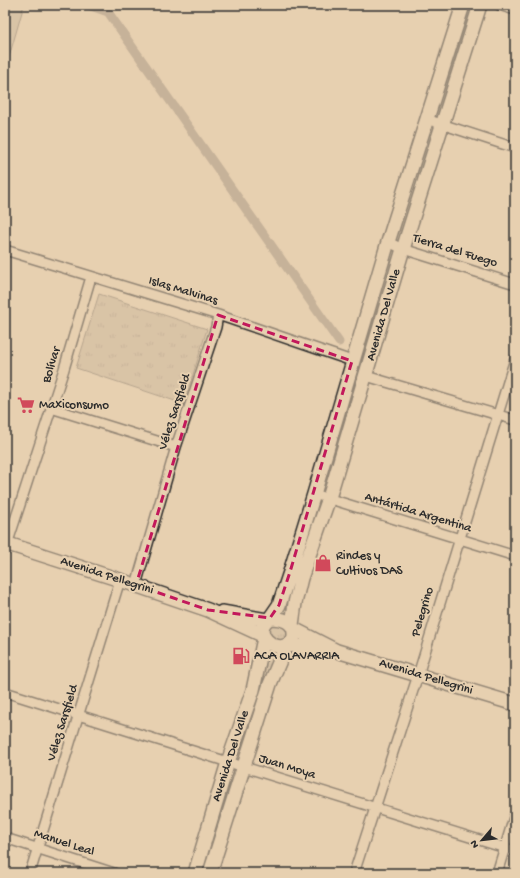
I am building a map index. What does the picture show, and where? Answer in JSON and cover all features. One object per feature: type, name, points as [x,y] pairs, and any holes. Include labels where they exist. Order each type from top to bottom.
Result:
[{"type":"main road","name":"Avenida Del Valle","points":[[268,619],[278,605],[314,494],[352,360],[463,5]]},
{"type":"main road","name":"Avenida Del Valle","points":[[293,627],[295,603],[302,578],[329,498],[403,249],[480,5]]},
{"type":"main road","name":"Avenida Pellegrini","points":[[6,546],[136,585],[208,610],[263,636]]},
{"type":"main road","name":"Avenida Pellegrini","points":[[208,610],[268,619]]},
{"type":"main road","points":[[268,619],[281,619],[288,622],[293,627],[294,637],[292,642],[287,645],[280,647],[272,645],[263,636],[263,626],[268,619]]},
{"type":"main road","name":"Avenida Pellegrini","points":[[293,627],[337,651]]},
{"type":"main road","name":"Avenida Del Valle","points":[[195,873],[228,762],[253,690],[263,636]]},
{"type":"main road","name":"Avenida Del Valle","points":[[210,873],[270,684],[287,645]]},
{"type":"main road","name":"Avenida Pellegrini","points":[[287,645],[337,651],[515,704]]},
{"type":"street","points":[[499,5],[515,10]]},
{"type":"street","points":[[426,120],[515,148]]},
{"type":"street","name":"Tierra del Fuego","points":[[388,242],[403,249],[515,284]]},
{"type":"street","name":"Islas Malvinas","points":[[5,250],[218,315],[352,360]]},
{"type":"street","name":"Bolívar","points":[[6,546],[64,369],[91,277]]},
{"type":"street","name":"Vélez Sarsfield","points":[[136,585],[176,447],[216,327],[218,315]]},
{"type":"street","name":"Pelegrino","points":[[354,873],[418,675],[515,359]]},
{"type":"street","points":[[366,376],[515,420]]},
{"type":"street","points":[[51,408],[176,447]]},
{"type":"street","name":"Antártida Argentina","points":[[314,494],[515,556]]},
{"type":"street","name":"Vélez Sarsfield","points":[[30,873],[120,580]]},
{"type":"street","name":"Juan Moya","points":[[5,692],[80,714],[243,767],[515,851]]},
{"type":"street","points":[[497,873],[515,814]]},
{"type":"street","name":"Manuel Leal","points":[[5,838],[114,873]]},
{"type":"highlighted area","points":[[218,315],[352,361],[290,572],[279,605],[270,618],[208,610],[136,585]]},
{"type":"green space","points":[[5,5],[24,5],[5,71]]},
{"type":"green space","points":[[465,15],[470,17],[440,109],[449,79],[447,74]]},
{"type":"green space","points":[[428,135],[433,137],[403,231],[399,230]]},
{"type":"green space","points":[[389,259],[394,260],[327,486],[323,485]]},
{"type":"green space","points":[[99,294],[207,329],[184,404],[76,368]]},
{"type":"green space","points":[[314,514],[318,516],[290,616],[280,613]]},
{"type":"green space","points":[[274,624],[286,628],[288,631],[287,641],[271,640],[267,627]]},
{"type":"green space","points":[[266,650],[278,654],[271,666],[256,703],[263,677]]},
{"type":"green space","points":[[256,703],[241,755],[240,754]]},
{"type":"green space","points":[[230,784],[233,785],[205,873],[202,873]]},
{"type":"waterway","points":[[88,5],[108,12],[339,342]]},
{"type":"place","name":"Maxiconsumo","points":[[26,405]]},
{"type":"place","name":"Rindes y Cultivos DAS","points":[[323,563]]},
{"type":"place","name":"ACA OLAVARRIA","points":[[241,656]]}]
